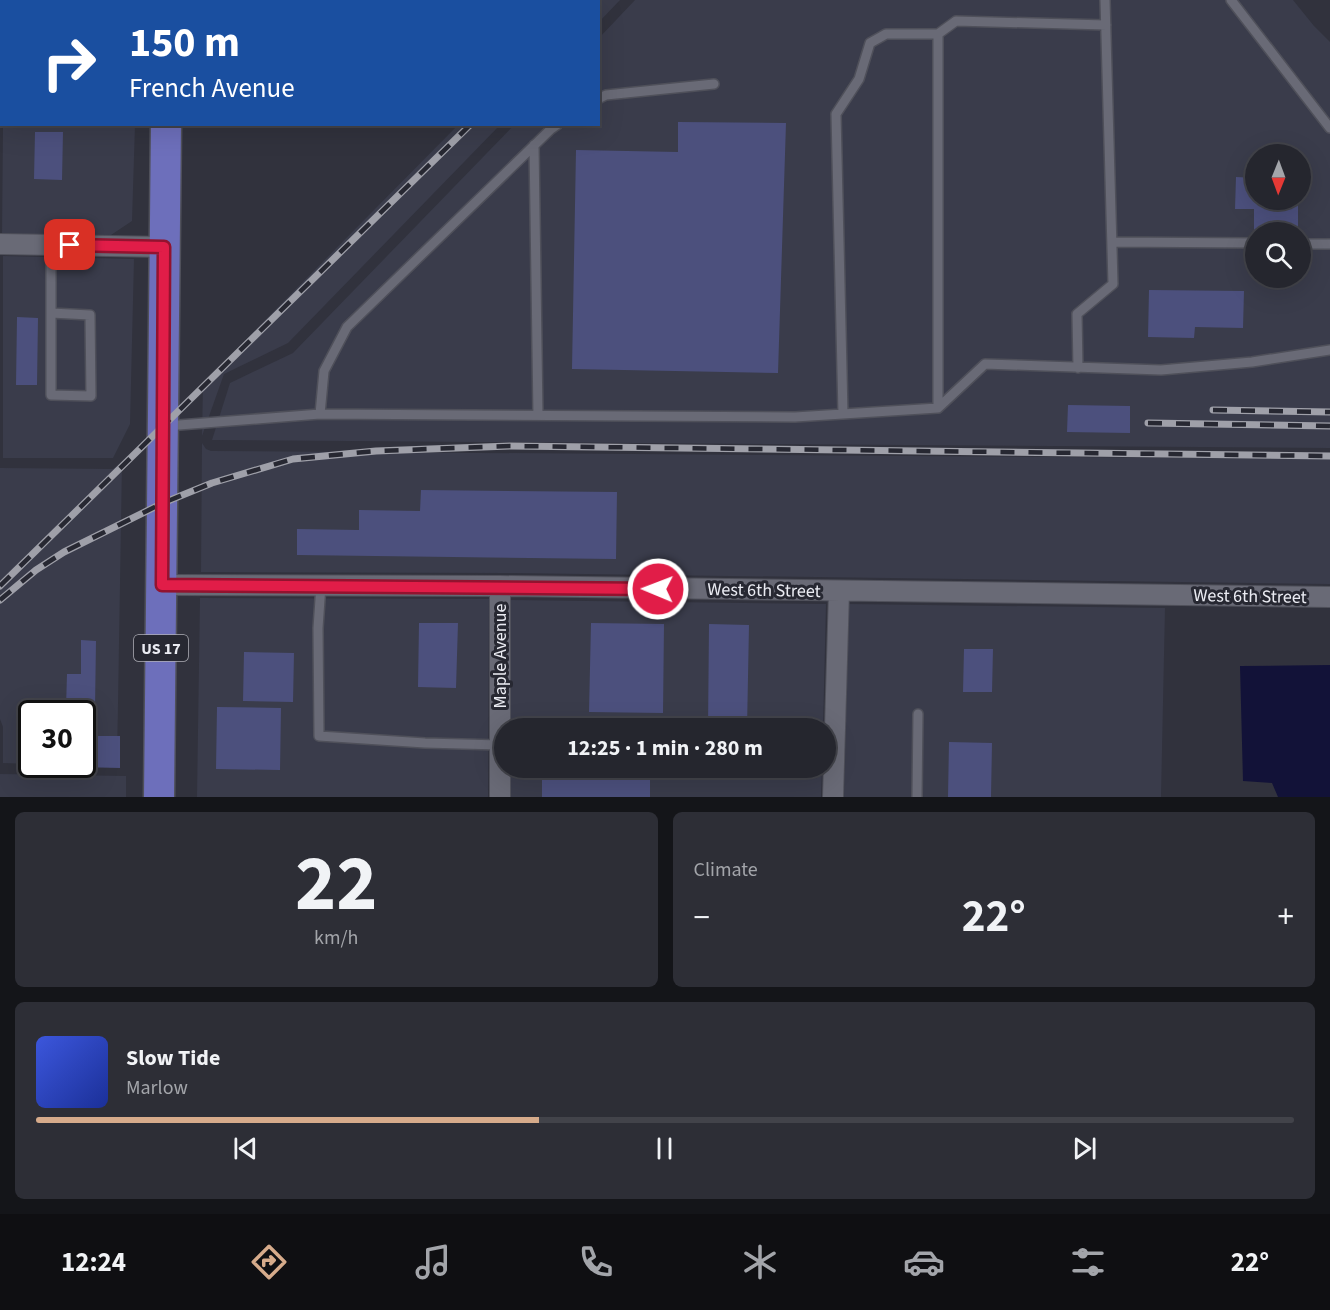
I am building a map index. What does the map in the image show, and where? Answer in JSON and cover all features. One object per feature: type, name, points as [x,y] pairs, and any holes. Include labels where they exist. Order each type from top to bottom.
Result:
[{"type":"main road","name":"US 17","points":[[159,797],[166,126]]},
{"type":"street","points":[[0,244],[164,247]]},
{"type":"street","name":"West 6th Street","points":[[162,585],[500,586],[1330,597]]},
{"type":"street","name":"Maple Avenue","points":[[500,586],[500,718]]},
{"type":"street","points":[[833,797],[838,591]]},
{"type":"street","name":"Maple Avenue","points":[[500,778],[500,797]]},
{"type":"lane","points":[[1078,368],[1077,314],[1113,284],[1105,0]]},
{"type":"lane","points":[[1231,0],[1330,128]]},
{"type":"lane","points":[[843,414],[836,114],[859,78],[870,43],[886,34],[938,34],[956,21],[1106,25]]},
{"type":"lane","points":[[938,34],[938,408]]},
{"type":"lane","points":[[600,98],[606,95],[714,84]]},
{"type":"lane","points":[[320,414],[324,372],[347,327],[556,126]]},
{"type":"lane","points":[[534,145],[538,415]]},
{"type":"lane","points":[[1112,242],[1245,243]]},
{"type":"lane","points":[[1311,243],[1330,244]]},
{"type":"lane","points":[[51,245],[51,313],[51,395],[91,396],[90,315],[51,313]]},
{"type":"lane","points":[[163,426],[320,414],[795,417],[938,408],[985,364],[1161,370],[1252,362],[1330,350]]},
{"type":"lane","points":[[321,585],[318,628],[319,736],[494,745]]},
{"type":"lane","points":[[917,797],[918,714]]},
{"type":"shaded area","points":[[600,0],[620,0],[600,21]]},
{"type":"shaded area","points":[[635,0],[1293,0],[1330,42],[1330,448],[212,440],[230,383],[293,353],[513,126],[600,126],[600,37]]},
{"type":"shaded area","points":[[3,126],[135,126],[132,221],[108,237],[2,237]]},
{"type":"shaded area","points":[[457,126],[499,126],[288,343],[224,374],[202,436],[203,383]]},
{"type":"shaded area","points":[[3,256],[134,259],[130,424],[113,458],[3,458]]},
{"type":"shaded area","points":[[202,443],[206,449],[211,451],[1330,459],[1330,584],[512,573],[201,572]]},
{"type":"shaded area","points":[[122,463],[117,765],[96,764],[96,700],[18,700],[18,764],[3,763],[3,727],[0,719],[0,468],[113,469]]},
{"type":"shaded area","points":[[200,598],[489,599],[488,797],[197,797]]},
{"type":"shaded area","points":[[511,600],[826,604],[823,718],[511,718]]},
{"type":"shaded area","points":[[849,604],[1165,608],[1161,797],[844,797]]},
{"type":"shaded area","points":[[1330,665],[1330,797],[1278,797],[1272,783],[1243,781],[1240,666]]},
{"type":"shaded area","points":[[0,774],[18,774],[18,778],[126,776],[126,797],[0,797]]},
{"type":"shaded area","points":[[511,778],[822,778],[821,797],[511,797]]},
{"type":"building","points":[[678,122],[786,123],[778,373],[572,369],[576,150],[678,152]]},
{"type":"building","points":[[35,132],[63,132],[62,180],[34,179]]},
{"type":"building","points":[[1236,177],[1245,177],[1245,209],[1235,209]]},
{"type":"building","points":[[1254,210],[1298,210],[1298,222],[1254,222]]},
{"type":"building","points":[[1149,290],[1244,291],[1243,328],[1195,327],[1194,338],[1148,337]]},
{"type":"building","points":[[17,317],[38,318],[37,385],[16,385]]},
{"type":"building","points":[[1068,405],[1130,406],[1130,433],[1067,432]]},
{"type":"building","points":[[421,490],[617,492],[616,559],[297,555],[297,529],[359,530],[359,510],[420,511]]},
{"type":"building","points":[[419,623],[458,623],[456,688],[418,687]]},
{"type":"building","points":[[591,623],[664,624],[663,713],[589,712]]},
{"type":"building","points":[[709,624],[749,625],[747,718],[708,718]]},
{"type":"building","points":[[81,640],[96,641],[95,700],[66,700],[67,674],[81,674]]},
{"type":"building","points":[[964,649],[993,649],[992,692],[963,692]]},
{"type":"building","points":[[244,652],[294,653],[293,702],[243,701]]},
{"type":"building","points":[[217,707],[281,708],[280,770],[216,769]]},
{"type":"building","points":[[96,736],[120,736],[120,768],[96,767]]},
{"type":"building","points":[[949,742],[992,743],[991,797],[948,797]]},
{"type":"building","points":[[542,778],[650,778],[650,797],[542,797]]},
{"type":"railway","points":[[0,586],[469,126]]},
{"type":"railway","points":[[1213,410],[1330,412]]},
{"type":"railway","points":[[1148,423],[1330,426]]},
{"type":"railway","points":[[0,600],[36,570],[64,552],[163,503],[212,483],[293,459],[376,451],[510,446],[1330,456]]},
{"type":"route","points":[[70,245],[164,247],[162,585],[658,589]]}]
